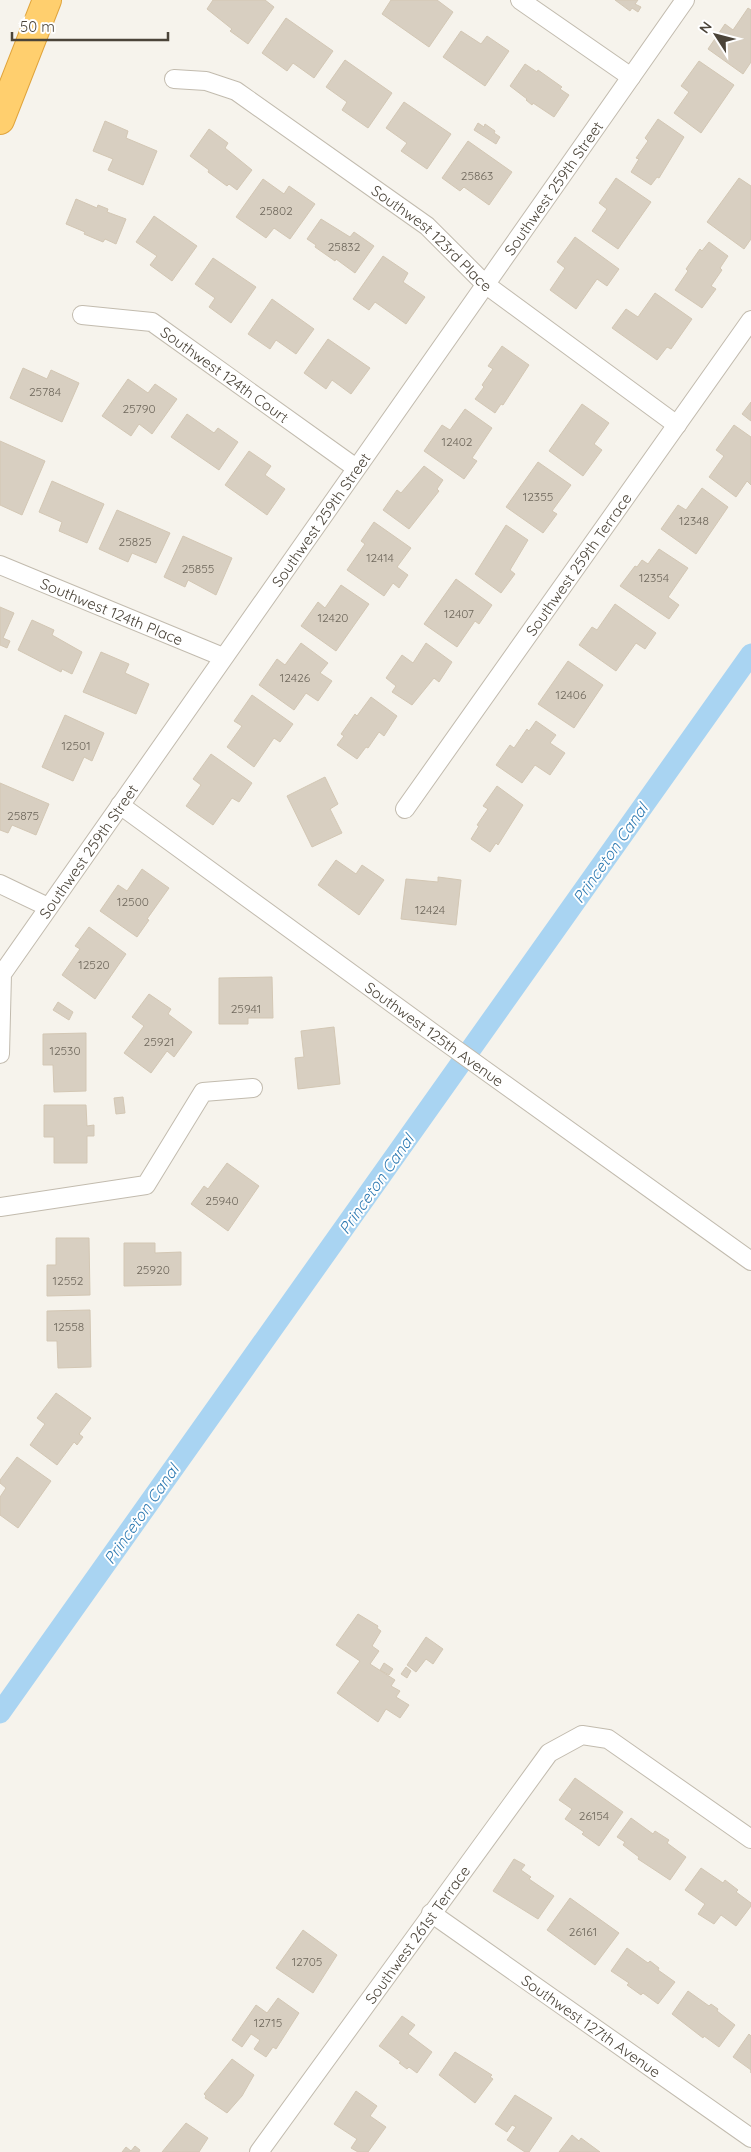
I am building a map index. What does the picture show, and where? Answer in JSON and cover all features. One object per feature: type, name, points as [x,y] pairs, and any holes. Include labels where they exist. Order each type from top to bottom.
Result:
[{"type":"highway","points":[[0,120],[47,0]]},
{"type":"street","points":[[520,0],[630,77]]},
{"type":"street","name":"Southwest 259th Street","points":[[0,1054],[2,974],[685,0]]},
{"type":"street","name":"Southwest 123rd Place","points":[[174,78],[206,81],[236,91],[426,226],[485,284],[677,425]]},
{"type":"street","name":"Southwest 124th Court","points":[[82,315],[152,322],[356,468]]},
{"type":"street","name":"Southwest 259th Terrace","points":[[405,809],[751,320]]},
{"type":"street","name":"Southwest 124th Place","points":[[0,565],[223,658]]},
{"type":"street","name":"Southwest 125th Avenue","points":[[120,805],[491,1075],[751,1261]]},
{"type":"street","points":[[0,884],[48,907]]},
{"type":"street","points":[[0,1207],[146,1185],[203,1092],[253,1088]]},
{"type":"street","name":"Southwest 261st Terrace","points":[[264,2150],[431,1914],[549,1753],[582,1735],[608,1739],[751,1839]]},
{"type":"street","name":"Southwest 127th Avenue","points":[[431,1914],[751,2138]]},
{"type":"building","points":[[213,0],[265,0],[274,7],[248,44],[230,31],[232,29],[207,9]]},
{"type":"building","points":[[391,0],[437,0],[453,12],[429,47],[382,14]]},
{"type":"building","points":[[615,0],[638,0],[635,4],[641,7],[638,12],[632,8],[630,11]]},
{"type":"building","points":[[748,8],[751,10],[751,62],[743,74],[708,49],[725,24],[733,30]]},
{"type":"building","points":[[286,18],[333,51],[314,78],[293,63],[287,71],[262,53]]},
{"type":"building","points":[[461,31],[481,44],[487,36],[509,51],[485,86],[443,57]]},
{"type":"building","points":[[345,60],[392,93],[368,128],[342,110],[347,102],[326,87]]},
{"type":"building","points":[[699,61],[734,85],[701,133],[674,113],[689,92],[681,86]]},
{"type":"building","points":[[525,64],[537,72],[538,70],[562,87],[560,89],[569,95],[554,117],[533,103],[532,105],[510,86]]},
{"type":"building","points":[[404,102],[451,134],[427,169],[401,151],[407,143],[386,128]]},
{"type":"building","points":[[658,119],[684,137],[659,178],[657,177],[651,185],[631,172],[639,159],[636,158],[648,141],[645,138]]},
{"type":"building","points":[[105,121],[128,131],[126,138],[157,151],[143,185],[108,170],[113,159],[93,151]]},
{"type":"building","points":[[478,123],[484,127],[485,124],[495,131],[494,133],[500,137],[496,144],[474,130]]},
{"type":"building","points":[[209,129],[228,143],[225,148],[252,170],[237,190],[229,184],[227,186],[190,156]]},
{"type":"building","points":[[468,141],[512,172],[489,205],[464,187],[460,191],[442,178]]},
{"type":"building","points":[[616,178],[651,202],[618,249],[592,231],[607,209],[599,203]]},
{"type":"building","points":[[739,178],[751,186],[751,239],[744,249],[707,222]]},
{"type":"building","points":[[263,179],[284,194],[289,186],[315,204],[290,239],[274,228],[266,238],[236,217]]},
{"type":"building","points":[[76,199],[97,208],[98,205],[108,209],[107,212],[126,219],[116,244],[105,239],[103,242],[66,224]]},
{"type":"building","points":[[154,216],[197,246],[172,281],[150,265],[157,256],[136,242]]},
{"type":"building","points":[[321,219],[350,237],[354,232],[374,246],[355,273],[315,247],[316,245],[307,239]]},
{"type":"building","points":[[575,237],[619,269],[607,286],[597,279],[576,309],[550,290],[565,268],[557,262]]},
{"type":"building","points":[[709,242],[728,256],[720,268],[722,270],[711,286],[716,289],[702,308],[675,290],[688,271],[686,269],[700,249],[702,251]]},
{"type":"building","points":[[383,256],[408,273],[403,282],[425,297],[406,324],[375,302],[369,310],[353,299]]},
{"type":"building","points":[[213,258],[256,287],[231,323],[209,307],[215,298],[195,284]]},
{"type":"building","points":[[655,293],[692,319],[671,349],[667,347],[657,360],[612,328],[626,309],[638,317]]},
{"type":"building","points":[[272,299],[314,329],[296,354],[276,340],[270,349],[248,334]]},
{"type":"building","points":[[328,339],[370,368],[351,394],[332,380],[326,389],[304,373]]},
{"type":"building","points":[[502,346],[529,365],[503,405],[501,404],[495,413],[475,399],[484,387],[482,385],[493,369],[488,366]]},
{"type":"building","points":[[23,368],[47,379],[51,370],[79,383],[62,422],[10,398]]},
{"type":"building","points":[[128,379],[148,393],[155,384],[177,399],[152,434],[139,424],[131,436],[102,416]]},
{"type":"building","points":[[751,402],[751,421],[742,414]]},
{"type":"building","points":[[582,404],[609,423],[594,444],[602,450],[583,476],[549,451]]},
{"type":"building","points":[[465,409],[492,428],[472,458],[477,461],[464,479],[424,451],[442,425],[450,430]]},
{"type":"building","points":[[187,414],[214,433],[218,428],[238,442],[219,470],[171,437]]},
{"type":"building","points":[[734,425],[751,437],[751,485],[747,481],[736,497],[709,477],[724,456],[716,450]]},
{"type":"building","points":[[0,441],[45,461],[22,515],[0,505]]},
{"type":"building","points":[[249,451],[271,466],[265,475],[285,489],[267,515],[225,485]]},
{"type":"building","points":[[538,462],[571,485],[552,511],[557,514],[543,533],[506,507]]},
{"type":"building","points":[[424,466],[443,480],[437,489],[439,491],[409,529],[383,510],[397,490],[401,493]]},
{"type":"building","points":[[52,481],[104,504],[87,543],[59,531],[62,522],[39,512]]},
{"type":"building","points":[[702,488],[728,507],[696,554],[661,529],[678,505],[686,510]]},
{"type":"building","points":[[117,510],[170,533],[156,563],[132,553],[128,562],[99,549]]},
{"type":"building","points":[[374,522],[411,548],[397,567],[408,575],[399,588],[393,583],[384,596],[347,570],[365,544],[361,541]]},
{"type":"building","points":[[506,525],[528,540],[510,570],[515,574],[501,593],[475,574]]},
{"type":"building","points":[[183,536],[232,558],[216,595],[188,580],[185,587],[164,577]]},
{"type":"building","points":[[659,549],[688,568],[668,597],[679,605],[669,619],[620,586],[635,566],[637,567],[642,560],[648,564]]},
{"type":"building","points":[[456,579],[492,605],[479,624],[475,621],[457,647],[424,624]]},
{"type":"building","points":[[341,585],[369,604],[336,651],[301,626],[318,602],[325,608]]},
{"type":"building","points":[[615,604],[656,633],[645,649],[636,643],[616,671],[579,645],[592,627],[597,630]]},
{"type":"building","points":[[0,607],[14,613],[3,638],[10,641],[7,648],[0,645]]},
{"type":"building","points":[[32,620],[54,630],[52,635],[82,652],[72,674],[62,669],[61,672],[18,650]]},
{"type":"building","points":[[301,643],[328,663],[320,673],[332,681],[318,701],[306,693],[294,710],[259,685],[277,659],[285,665]]},
{"type":"building","points":[[426,643],[452,662],[439,682],[434,678],[412,705],[392,692],[396,686],[386,678],[402,655],[413,663]]},
{"type":"building","points":[[101,652],[129,664],[125,673],[149,684],[136,714],[83,692]]},
{"type":"building","points":[[568,661],[603,685],[574,728],[538,704]]},
{"type":"building","points":[[252,695],[293,724],[280,742],[274,738],[254,767],[227,747],[242,726],[234,721]]},
{"type":"building","points":[[371,697],[397,716],[384,736],[379,732],[368,748],[366,747],[357,759],[337,745],[344,736],[341,734],[355,714],[357,716]]},
{"type":"building","points":[[65,715],[104,733],[92,761],[84,757],[73,781],[42,767]]},
{"type":"building","points":[[536,721],[556,735],[550,743],[565,753],[550,775],[535,765],[522,783],[496,765],[510,745],[514,748],[527,729],[529,731]]},
{"type":"building","points":[[211,754],[252,783],[239,802],[232,798],[213,825],[186,806],[201,785],[193,779]]},
{"type":"building","points":[[325,777],[338,804],[330,809],[342,833],[312,847],[287,796]]},
{"type":"building","points":[[0,783],[49,804],[36,835],[12,825],[8,833],[0,830]]},
{"type":"building","points":[[497,786],[523,805],[498,845],[496,843],[490,852],[471,839],[479,826],[477,825],[488,809],[483,806]]},
{"type":"building","points":[[336,860],[356,874],[362,865],[384,880],[359,915],[318,885]]},
{"type":"building","points":[[142,869],[169,888],[137,937],[100,911],[118,885],[127,891]]},
{"type":"building","points":[[438,877],[461,880],[456,925],[401,919],[406,879],[438,882]]},
{"type":"building","points":[[89,927],[126,954],[95,999],[62,975],[80,949],[75,946]]},
{"type":"building","points":[[272,977],[273,1018],[248,1018],[248,1024],[219,1024],[219,978]]},
{"type":"building","points":[[149,994],[171,1009],[168,1014],[192,1032],[174,1057],[167,1051],[151,1073],[124,1053],[144,1026],[132,1017]]},
{"type":"building","points":[[58,1002],[73,1012],[69,1020],[53,1010]]},
{"type":"building","points":[[334,1027],[340,1084],[298,1089],[295,1058],[304,1057],[301,1031]]},
{"type":"building","points":[[86,1033],[86,1091],[54,1092],[53,1065],[43,1065],[43,1034]]},
{"type":"building","points":[[123,1097],[125,1113],[116,1114],[114,1098]]},
{"type":"building","points":[[44,1105],[86,1105],[87,1126],[94,1125],[94,1136],[87,1136],[87,1163],[54,1163],[54,1137],[44,1137]]},
{"type":"building","points":[[227,1163],[259,1186],[228,1231],[191,1204],[204,1186],[208,1189]]},
{"type":"building","points":[[56,1238],[89,1238],[90,1295],[47,1296],[47,1265],[56,1265]]},
{"type":"building","points":[[124,1243],[155,1243],[155,1253],[181,1252],[181,1285],[124,1286]]},
{"type":"building","points":[[90,1310],[91,1367],[58,1368],[57,1341],[47,1341],[47,1311]]},
{"type":"building","points":[[56,1393],[91,1418],[79,1434],[83,1437],[77,1445],[74,1442],[57,1465],[30,1445],[45,1424],[37,1418]]},
{"type":"building","points":[[17,1457],[51,1481],[18,1528],[0,1515],[0,1497],[6,1488],[0,1483],[0,1480]]},
{"type":"building","points":[[358,1614],[378,1626],[377,1628],[381,1631],[372,1646],[379,1651],[370,1664],[395,1680],[391,1686],[400,1691],[396,1697],[409,1705],[400,1718],[386,1709],[378,1722],[337,1693],[360,1661],[336,1645]]},
{"type":"building","points":[[426,1637],[443,1649],[433,1664],[426,1659],[416,1672],[407,1665]]},
{"type":"building","points":[[384,1663],[393,1669],[389,1675],[380,1670]]},
{"type":"building","points":[[406,1667],[411,1671],[407,1678],[401,1674]]},
{"type":"building","points":[[575,1778],[623,1812],[599,1846],[582,1834],[584,1832],[565,1819],[572,1809],[559,1800]]},
{"type":"building","points":[[631,1818],[653,1834],[655,1831],[669,1840],[667,1843],[686,1857],[670,1880],[638,1859],[639,1857],[623,1845],[625,1842],[617,1837]]},
{"type":"building","points":[[514,1859],[525,1865],[521,1870],[531,1877],[529,1879],[554,1896],[538,1919],[493,1891]]},
{"type":"building","points":[[701,1868],[723,1883],[725,1880],[738,1890],[736,1892],[751,1903],[751,1906],[736,1926],[721,1915],[714,1924],[698,1914],[705,1904],[685,1890]]},
{"type":"building","points":[[570,1898],[619,1933],[595,1965],[547,1930]]},
{"type":"building","points":[[303,1930],[337,1955],[313,1993],[276,1968]]},
{"type":"building","points":[[627,1948],[648,1963],[650,1961],[659,1968],[658,1970],[675,1982],[658,2004],[643,1993],[641,1995],[627,1985],[629,1983],[611,1971]]},
{"type":"building","points":[[688,1991],[709,2006],[711,2004],[718,2009],[717,2011],[735,2025],[719,2047],[704,2036],[703,2038],[672,2014]]},
{"type":"building","points":[[278,1998],[299,2013],[276,2049],[273,2047],[266,2057],[254,2049],[260,2040],[251,2034],[242,2047],[232,2040],[256,2005],[267,2013]]},
{"type":"building","points":[[402,2016],[415,2025],[408,2034],[432,2052],[417,2073],[409,2067],[407,2069],[399,2063],[401,2062],[379,2046]]},
{"type":"building","points":[[749,2034],[751,2036],[751,2070],[733,2057]]},
{"type":"building","points":[[455,2052],[492,2075],[490,2077],[493,2079],[475,2103],[439,2075]]},
{"type":"building","points":[[232,2059],[254,2075],[242,2096],[227,2113],[205,2098],[204,2094]]},
{"type":"building","points":[[356,2091],[377,2106],[370,2116],[386,2127],[368,2152],[358,2152],[351,2148],[357,2139],[334,2124]]},
{"type":"building","points":[[515,2095],[552,2118],[529,2152],[525,2152],[507,2140],[516,2127],[512,2125],[507,2132],[495,2124]]},
{"type":"building","points":[[186,2123],[208,2138],[199,2152],[162,2152]]},
{"type":"building","points":[[572,2135],[579,2141],[581,2138],[600,2152],[559,2152]]},
{"type":"building","points":[[135,2146],[140,2150],[139,2152],[122,2152],[126,2147],[131,2151]]},
{"type":"waterway","name":"Princeton Canal","points":[[0,1713],[751,654]]}]
